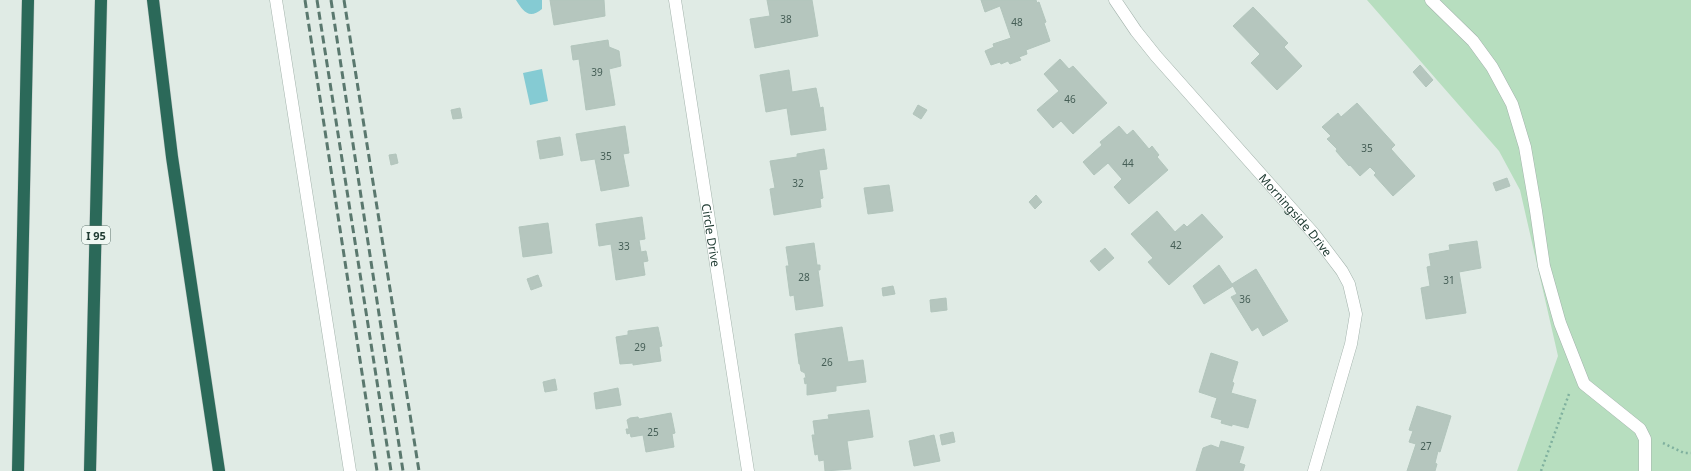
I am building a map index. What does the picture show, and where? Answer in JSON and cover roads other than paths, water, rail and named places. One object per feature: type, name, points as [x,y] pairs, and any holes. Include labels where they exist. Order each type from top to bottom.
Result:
[{"type":"highway","points":[[18,471],[28,0]]},
{"type":"highway","name":"I 95","points":[[90,471],[101,0]]},
{"type":"highway","points":[[153,0],[172,157],[219,471]]},
{"type":"street","points":[[276,0],[350,471]]},
{"type":"street","name":"Circle Drive","points":[[675,0],[748,471]]},
{"type":"street","name":"Morningside Drive","points":[[1115,0],[1136,31],[1156,56],[1314,234],[1342,271],[1349,284],[1356,314],[1351,344],[1314,471]]},
{"type":"street","points":[[1431,0],[1473,41],[1492,67],[1512,104],[1525,147],[1544,266],[1560,323],[1584,384],[1640,429],[1645,439],[1645,470]]},
{"type":"water","points":[[516,0],[542,0],[542,9],[533,14],[527,13],[521,8]]},
{"type":"water","points":[[542,69],[548,101],[530,105],[523,73]]},
{"type":"railway","points":[[305,0],[377,471]]},
{"type":"railway","points":[[317,0],[391,471]]},
{"type":"railway","points":[[331,0],[403,471]]},
{"type":"railway","points":[[344,0],[419,471]]}]
